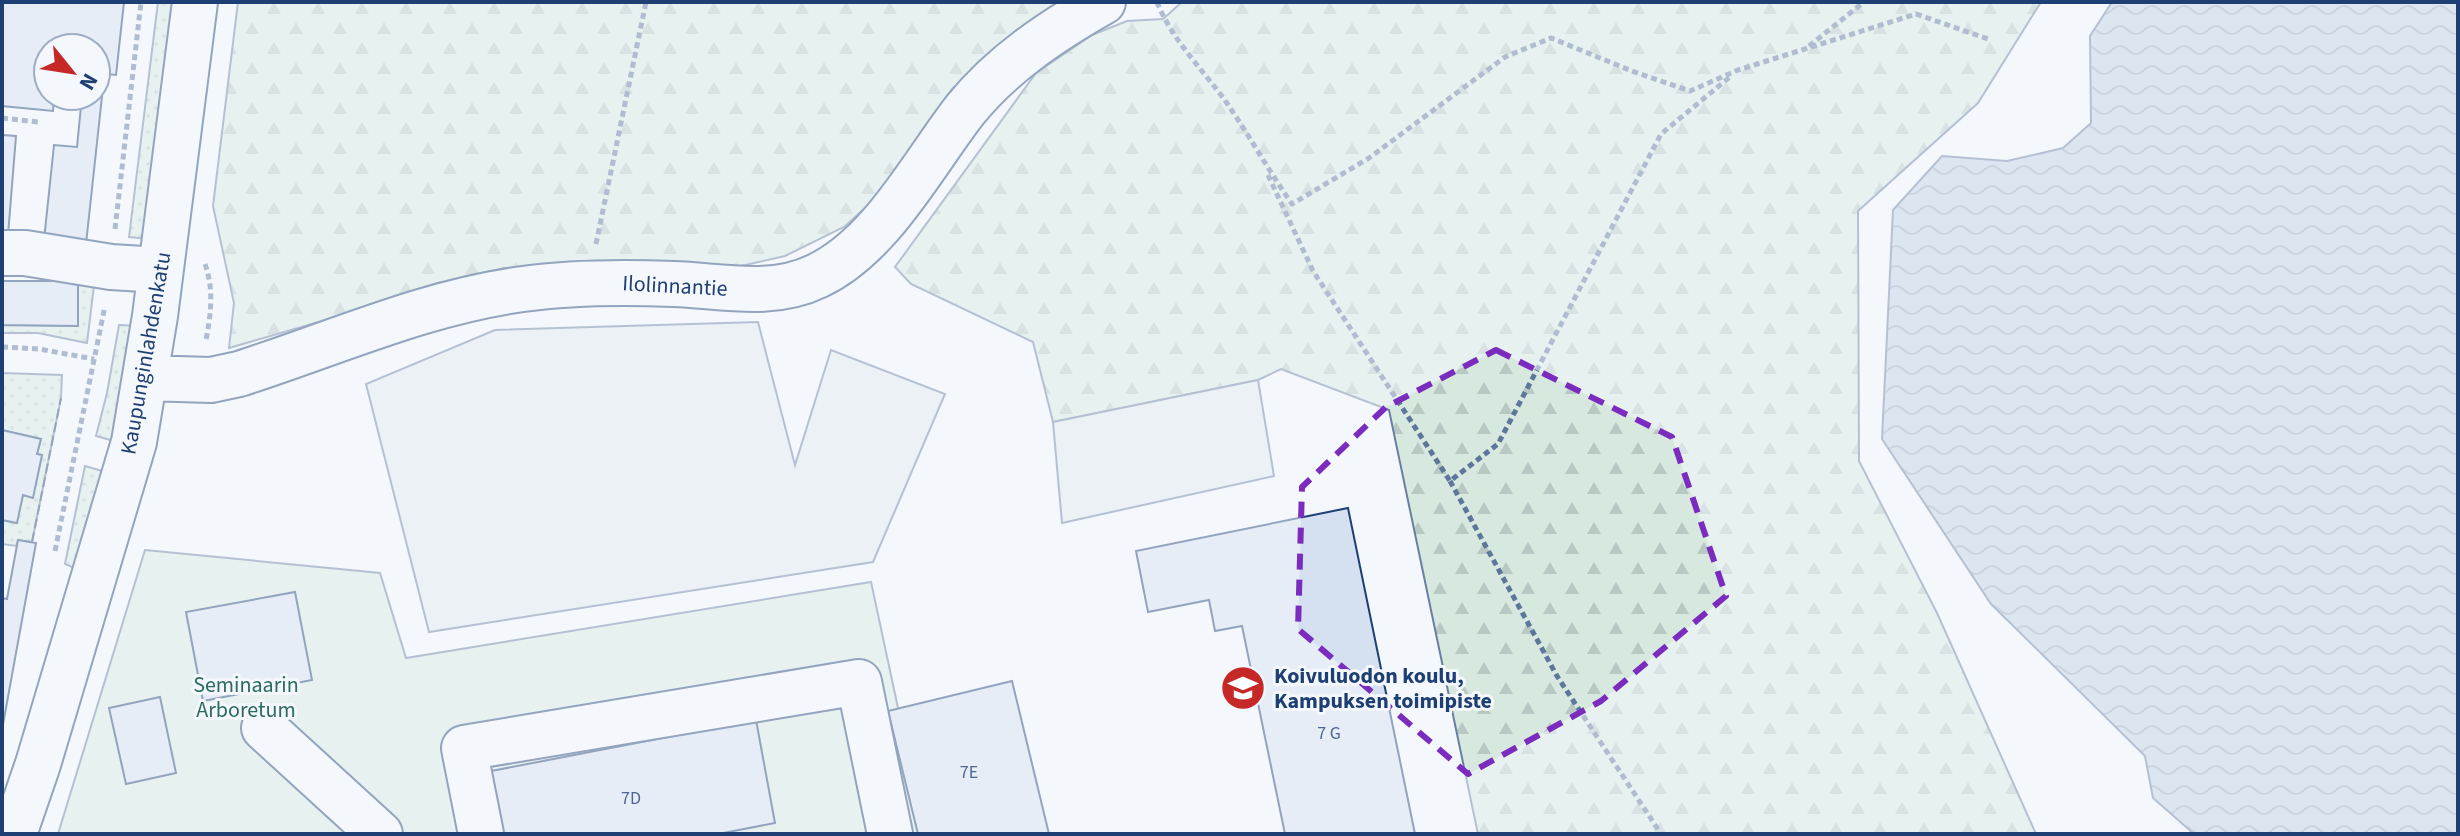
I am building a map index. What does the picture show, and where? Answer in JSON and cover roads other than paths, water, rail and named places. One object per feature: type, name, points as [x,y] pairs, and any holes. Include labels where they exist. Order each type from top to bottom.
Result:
[{"type":"street","name":"Kaupunginlahdenkatu","points":[[14,834],[134,442],[195,2]]},
{"type":"street","name":"Ilolinnantie","points":[[145,378],[211,380],[282,360],[432,308],[522,289],[592,282],[777,289],[819,276],[842,261],[866,239],[992,81],[1062,25],[1103,2]]},
{"type":"street","points":[[2,253],[25,253],[111,267],[160,270]]},
{"type":"street","points":[[481,834],[464,748],[859,682],[890,834]]},
{"type":"street","points":[[264,728],[380,834]]},
{"type":"water","points":[[2112,2],[2458,2],[2458,834],[2194,834],[2153,798],[2145,756],[1991,604],[1882,439],[1893,210],[1942,156],[2007,161],[2063,148],[2091,123],[2090,36]]},
{"type":"place","name":"Koivuluodon koulu, Kampuksen toimipiste","points":[[1243,688]]},
{"type":"park label","name":"Seminaarin Arboretum","points":[[246,696]]}]
